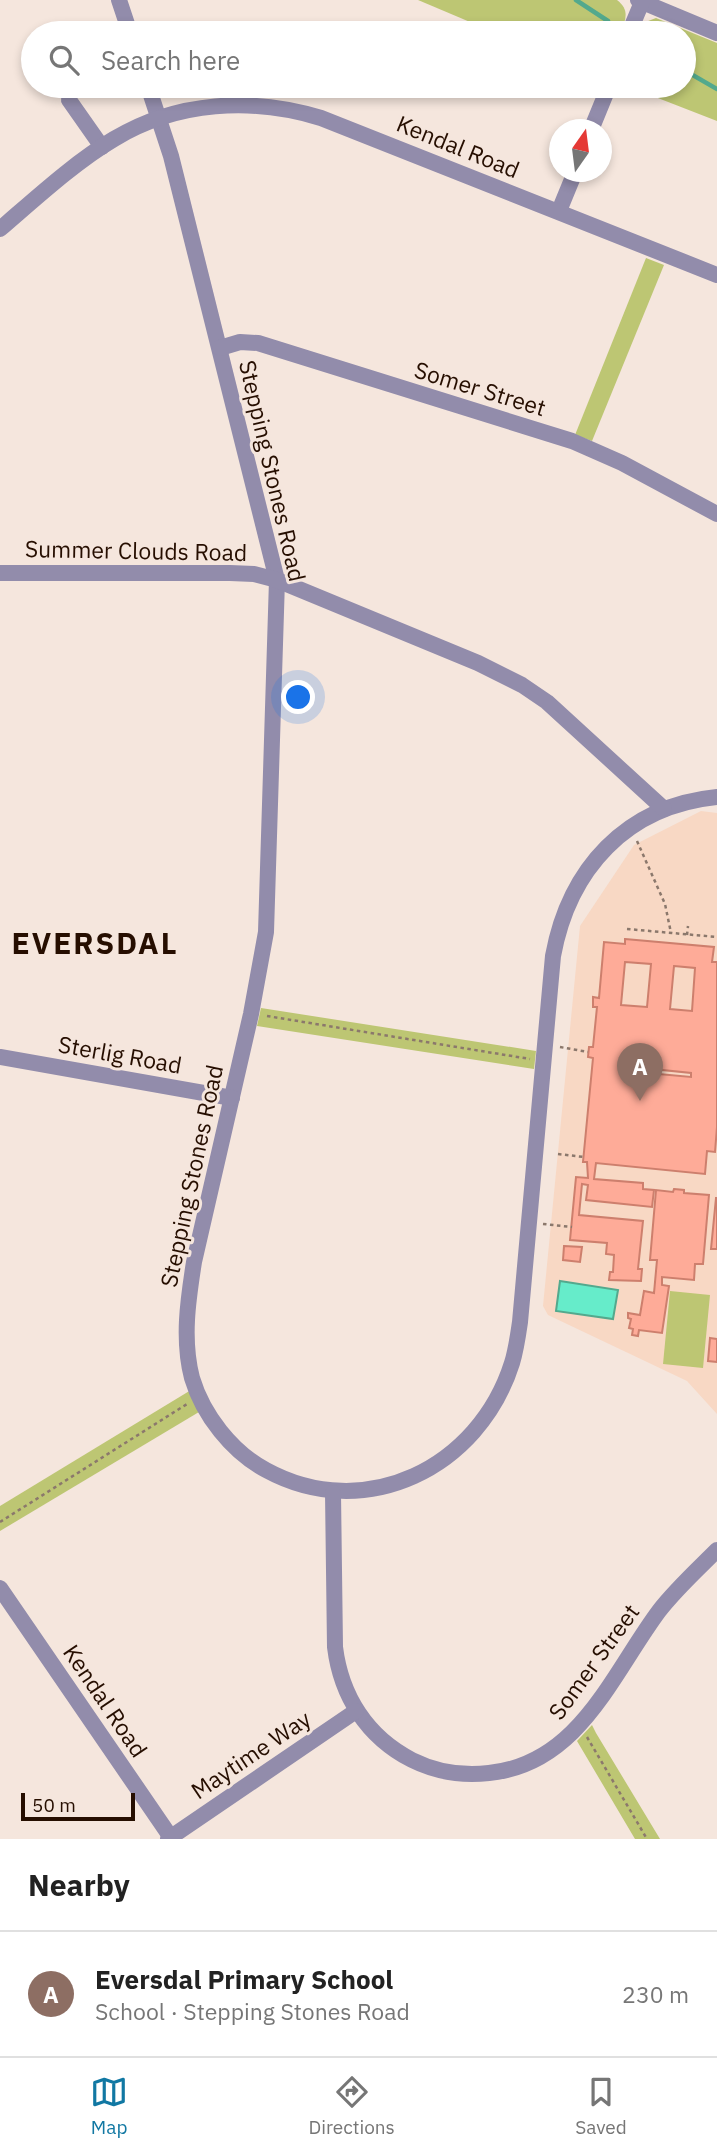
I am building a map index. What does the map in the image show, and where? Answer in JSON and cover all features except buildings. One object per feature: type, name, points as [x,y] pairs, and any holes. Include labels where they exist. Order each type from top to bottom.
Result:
[{"type":"street","points":[[119,0],[126,21]]},
{"type":"street","points":[[633,21],[640,1],[688,21]]},
{"type":"street","points":[[696,24],[717,33]]},
{"type":"street","name":"Stepping Stones Road","points":[[152,98],[171,156],[277,580],[266,932],[251,1014],[188,1297],[188,1354],[199,1397],[216,1425],[234,1446],[256,1465],[282,1479],[333,1493],[373,1489],[407,1481],[435,1465],[460,1445],[480,1422],[500,1390],[511,1364],[520,1322],[553,956],[564,911],[585,872],[603,851],[631,828],[664,810],[717,797]]},
{"type":"street","points":[[596,119],[604,98]]},
{"type":"street","points":[[69,100],[102,147]]},
{"type":"street","name":"Kendal Road","points":[[0,229],[102,147],[132,129],[190,109],[229,104],[266,106],[303,112],[717,275]]},
{"type":"street","points":[[559,211],[571,182]]},
{"type":"street","name":"Somer Street","points":[[220,348],[240,342],[258,343],[572,441],[622,463],[717,514]]},
{"type":"street","name":"Summer Clouds Road","points":[[0,573],[230,573],[254,574],[277,580],[478,663],[522,685],[547,702],[664,810]]},
{"type":"street","name":"Sterlig Road","points":[[0,1057],[232,1098]]},
{"type":"street","name":"Somer Street","points":[[333,1493],[335,1647],[341,1679],[356,1711],[378,1737],[405,1756],[436,1769],[457,1773],[495,1773],[529,1762],[562,1743],[580,1726],[659,1610],[717,1550]]},
{"type":"street","name":"Kendal Road","points":[[0,1588],[170,1838]]},
{"type":"street","name":"Maytime Way","points":[[170,1838],[356,1711]]},
{"type":"path","points":[[631,828],[664,904],[671,933]]},
{"type":"path","points":[[687,935],[688,926]]},
{"type":"path","points":[[627,929],[717,937]]},
{"type":"path","points":[[251,1014],[533,1059],[534,1055]]},
{"type":"path","points":[[553,1046],[588,1052]]},
{"type":"path","points":[[558,1154],[584,1157]]},
{"type":"path","points":[[529,1223],[572,1227]]},
{"type":"path","points":[[0,1522],[199,1397]]},
{"type":"path","points":[[580,1726],[648,1839]]},
{"type":"shaded area","points":[[418,0],[617,0],[626,15],[625,21],[468,21]]},
{"type":"shaded area","points":[[696,34],[717,43],[717,121],[658,98],[696,98]]},
{"type":"shaded area","points":[[646,258],[664,265],[592,441],[575,435]]},
{"type":"shaded area","points":[[701,811],[717,813],[717,1414],[687,1381],[548,1315],[543,1306],[580,926],[634,845]]},
{"type":"shaded area","points":[[261,1008],[536,1051],[534,1069],[257,1026]]},
{"type":"shaded area","points":[[560,1281],[618,1290],[613,1319],[556,1311]]},
{"type":"shaded area","points":[[670,1291],[710,1295],[703,1368],[663,1364]]},
{"type":"shaded area","points":[[191,1390],[199,1412],[0,1531],[0,1506]]},
{"type":"shaded area","points":[[592,1725],[660,1839],[635,1839],[577,1741]]},
{"type":"waterway","points":[[576,0],[608,21]]},
{"type":"waterway","points":[[696,77],[717,89]]},
{"type":"place","name":"Eversdal Primary School","points":[[640,1101]]},
{"type":"district","name":"EVERSDAL","points":[[95,944]]}]
